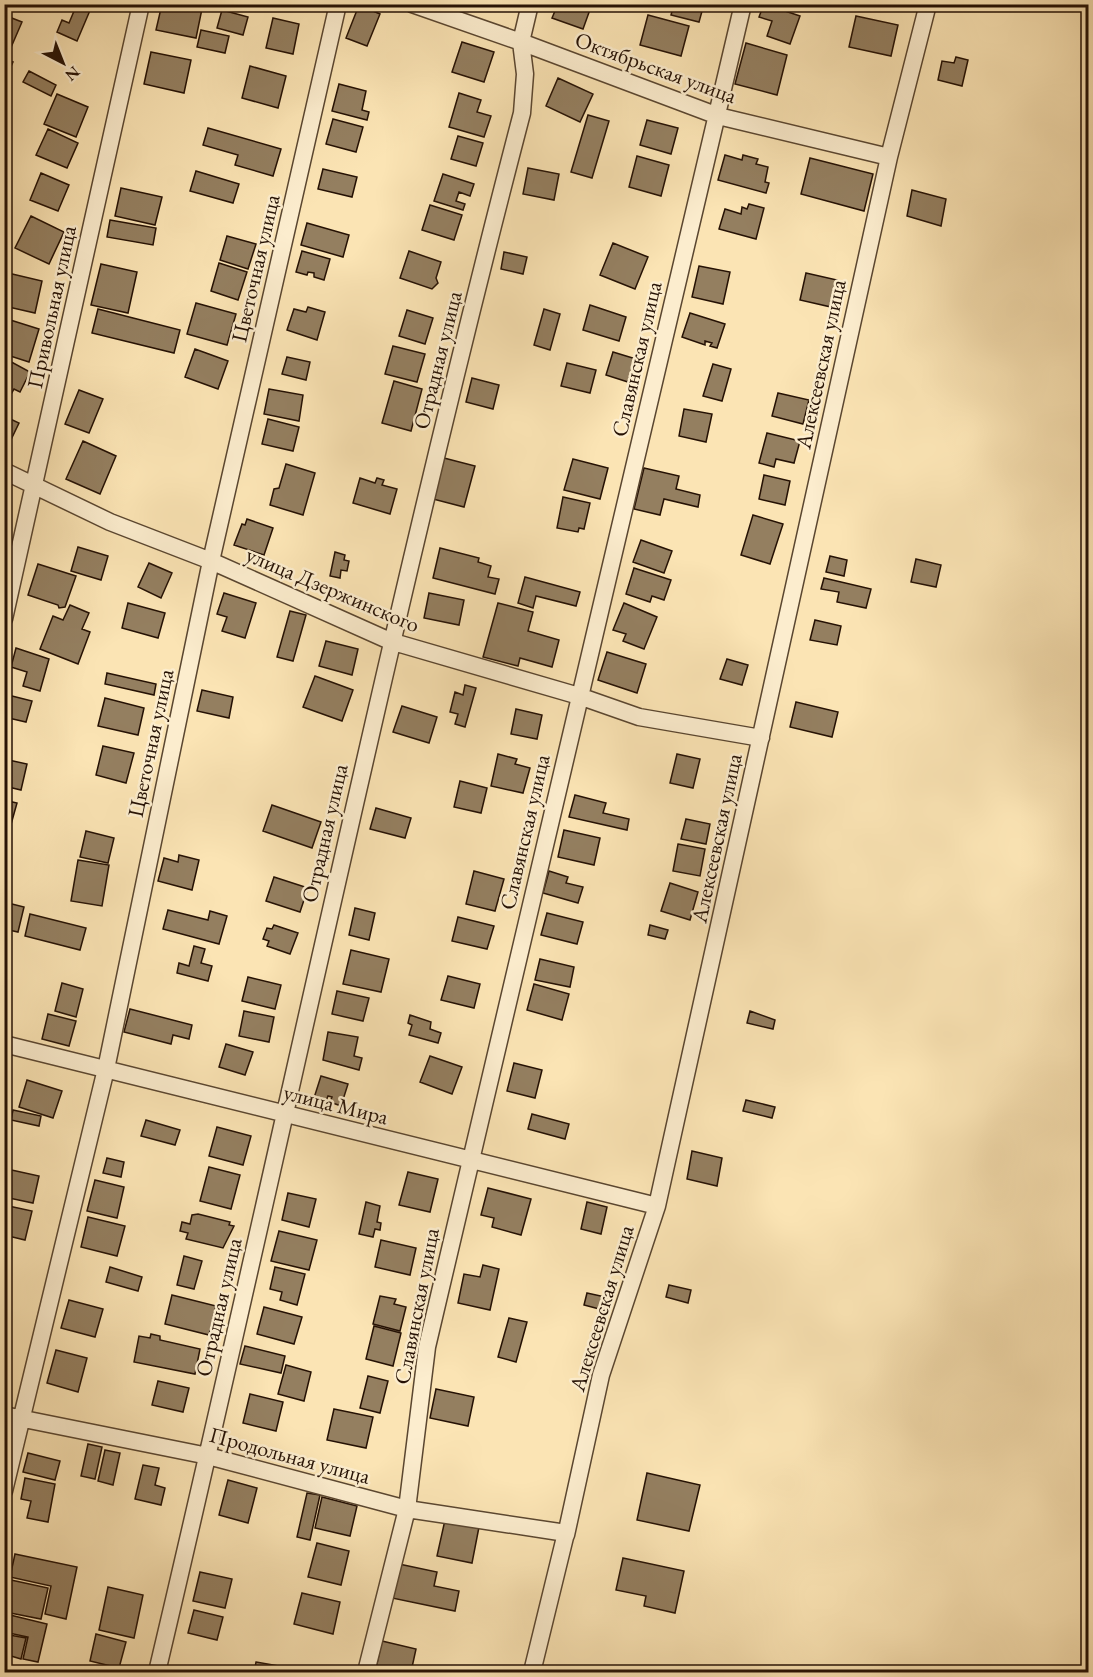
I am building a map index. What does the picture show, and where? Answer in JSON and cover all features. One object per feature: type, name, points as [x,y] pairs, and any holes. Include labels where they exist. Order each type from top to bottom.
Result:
[{"type":"street","name":"Привольная улица","points":[[4,619],[141,4]]},
{"type":"street","name":"Цветочная улица","points":[[4,1491],[106,1069],[211,561],[338,4]]},
{"type":"street","name":"Октябрьская улица","points":[[412,4],[718,116],[889,157]]},
{"type":"street","name":"Отрадная улица","points":[[157,1672],[208,1456],[390,641],[522,113],[525,74],[521,42],[530,4]]},
{"type":"street","name":"Славянская улица","points":[[366,1672],[407,1509],[427,1347],[743,4]]},
{"type":"street","name":"Алексеевская улица","points":[[532,1672],[566,1533],[566,1535],[601,1375],[657,1206],[889,157],[928,4]]},
{"type":"street","name":"улица Дзержинского","points":[[4,471],[110,522],[211,561],[390,641],[579,696],[639,717],[761,738]]},
{"type":"street","name":"улица Мира","points":[[4,1044],[284,1116],[657,1206]]},
{"type":"street","name":"Продольная улица","points":[[4,1415],[208,1456],[407,1509],[566,1533]]},
{"type":"building","points":[[77,4],[91,8],[77,41],[57,32],[62,20],[69,23]]},
{"type":"building","points":[[162,4],[203,4],[196,38],[156,30]]},
{"type":"building","points":[[558,4],[592,4],[583,29],[552,18]]},
{"type":"building","points":[[674,4],[704,4],[699,22],[671,15]]},
{"type":"building","points":[[764,4],[800,16],[790,44],[767,36],[772,21],[759,17]]},
{"type":"building","points":[[359,5],[380,14],[367,46],[346,38]]},
{"type":"building","points":[[222,10],[248,17],[243,35],[217,28]]},
{"type":"building","points":[[4,15],[22,22],[9,52],[4,50]]},
{"type":"building","points":[[648,15],[689,26],[681,56],[640,45]]},
{"type":"building","points":[[856,16],[898,25],[891,56],[849,47]]},
{"type":"building","points":[[273,18],[299,24],[293,54],[266,48]]},
{"type":"building","points":[[201,30],[229,36],[225,53],[197,47]]},
{"type":"building","points":[[462,42],[494,52],[484,82],[452,72]]},
{"type":"building","points":[[746,43],[787,55],[777,95],[735,84]]},
{"type":"building","points":[[151,52],[191,60],[184,93],[144,84]]},
{"type":"building","points":[[956,57],[968,60],[962,86],[938,80],[942,61],[954,63]]},
{"type":"building","points":[[4,59],[13,62],[4,82]]},
{"type":"building","points":[[250,66],[286,76],[278,108],[242,98]]},
{"type":"building","points":[[29,71],[56,85],[51,96],[23,82]]},
{"type":"building","points":[[558,78],[593,94],[580,122],[546,106]]},
{"type":"building","points":[[339,84],[366,91],[362,110],[369,112],[367,120],[332,111]]},
{"type":"building","points":[[459,93],[481,100],[477,112],[491,116],[484,137],[449,127]]},
{"type":"building","points":[[57,94],[88,107],[76,137],[44,124]]},
{"type":"building","points":[[588,115],[609,121],[592,178],[571,172]]},
{"type":"building","points":[[333,119],[363,127],[356,152],[326,144]]},
{"type":"building","points":[[647,120],[678,128],[671,154],[640,145]]},
{"type":"building","points":[[208,128],[281,149],[273,176],[235,165],[238,155],[203,145]]},
{"type":"building","points":[[48,129],[78,143],[67,168],[36,155]]},
{"type":"building","points":[[458,136],[483,143],[476,166],[451,159]]},
{"type":"building","points":[[725,155],[742,160],[743,155],[758,159],[756,164],[768,167],[765,182],[769,183],[766,193],[718,180]]},
{"type":"building","points":[[637,156],[669,165],[661,196],[629,187]]},
{"type":"building","points":[[810,158],[873,174],[864,211],[801,194]]},
{"type":"building","points":[[528,168],[559,174],[554,200],[523,194]]},
{"type":"building","points":[[323,169],[357,177],[352,197],[318,189]]},
{"type":"building","points":[[196,171],[239,184],[233,203],[190,191]]},
{"type":"building","points":[[41,173],[69,185],[58,211],[30,200]]},
{"type":"building","points":[[443,174],[474,184],[470,196],[459,192],[456,201],[465,204],[463,210],[434,201]]},
{"type":"building","points":[[121,188],[162,197],[155,225],[115,216]]},
{"type":"building","points":[[912,190],[946,199],[941,226],[907,216]]},
{"type":"building","points":[[749,204],[764,208],[756,239],[719,229],[725,209],[741,214],[742,207],[747,209]]},
{"type":"building","points":[[430,205],[462,215],[454,240],[422,230]]},
{"type":"building","points":[[31,216],[64,232],[49,264],[15,248]]},
{"type":"building","points":[[110,220],[156,228],[153,245],[107,237]]},
{"type":"building","points":[[307,223],[349,235],[343,257],[301,245]]},
{"type":"building","points":[[227,236],[256,244],[248,269],[220,260]]},
{"type":"building","points":[[613,243],[648,257],[635,289],[600,275]]},
{"type":"building","points":[[302,251],[330,259],[324,280],[314,277],[314,273],[308,272],[307,275],[296,272]]},
{"type":"building","points":[[409,251],[441,262],[436,278],[438,283],[432,289],[400,278]]},
{"type":"building","points":[[504,252],[527,257],[523,274],[501,269]]},
{"type":"building","points":[[219,263],[247,272],[238,300],[211,291]]},
{"type":"building","points":[[101,264],[137,272],[128,313],[91,305]]},
{"type":"building","points":[[699,266],[730,272],[723,304],[692,297]]},
{"type":"building","points":[[8,273],[42,281],[35,313],[4,306]]},
{"type":"building","points":[[806,273],[837,280],[831,307],[800,300]]},
{"type":"building","points":[[196,303],[236,314],[227,345],[187,334]]},
{"type":"building","points":[[590,305],[626,317],[619,341],[583,330]]},
{"type":"building","points":[[308,307],[325,312],[317,340],[287,330],[294,309],[306,312]]},
{"type":"building","points":[[98,309],[180,330],[174,353],[92,333]]},
{"type":"building","points":[[544,309],[560,314],[550,350],[534,345]]},
{"type":"building","points":[[407,310],[433,318],[425,344],[399,336]]},
{"type":"building","points":[[690,313],[725,324],[717,348],[710,346],[712,343],[705,341],[705,345],[682,337]]},
{"type":"building","points":[[4,318],[39,329],[29,362],[4,354]]},
{"type":"building","points":[[393,346],[425,354],[417,382],[385,374]]},
{"type":"building","points":[[195,349],[228,361],[218,389],[185,377]]},
{"type":"building","points":[[613,352],[636,359],[628,382],[606,375]]},
{"type":"building","points":[[287,357],[310,362],[306,380],[282,374]]},
{"type":"building","points":[[4,358],[30,372],[20,392],[14,389],[9,398],[4,396]]},
{"type":"building","points":[[567,363],[596,370],[590,393],[561,386]]},
{"type":"building","points":[[713,364],[731,369],[722,401],[703,396]]},
{"type":"building","points":[[472,378],[499,385],[493,409],[466,402]]},
{"type":"building","points":[[394,381],[422,389],[411,431],[382,423]]},
{"type":"building","points":[[269,389],[303,395],[299,421],[264,414]]},
{"type":"building","points":[[79,390],[103,399],[89,433],[65,424]]},
{"type":"building","points":[[778,393],[809,400],[803,424],[772,416]]},
{"type":"building","points":[[684,409],[712,414],[706,442],[679,436]]},
{"type":"building","points":[[4,416],[19,423],[5,452],[4,451]]},
{"type":"building","points":[[268,419],[299,427],[293,451],[262,444]]},
{"type":"building","points":[[767,433],[800,441],[794,463],[776,459],[774,467],[759,463]]},
{"type":"building","points":[[83,441],[116,456],[100,494],[66,479]]},
{"type":"building","points":[[444,458],[475,466],[464,507],[433,499]]},
{"type":"building","points":[[573,459],[608,468],[600,499],[564,490]]},
{"type":"building","points":[[286,464],[315,473],[303,515],[270,505],[274,489],[279,488]]},
{"type":"building","points":[[644,468],[679,476],[676,489],[700,495],[698,507],[664,499],[660,515],[634,509]]},
{"type":"building","points":[[764,475],[790,481],[785,505],[759,499]]},
{"type":"building","points":[[360,478],[375,483],[377,478],[384,480],[382,485],[397,489],[390,514],[353,503]]},
{"type":"building","points":[[563,497],[590,503],[584,529],[579,528],[578,532],[557,528]]},
{"type":"building","points":[[753,515],[783,524],[770,564],[741,555]]},
{"type":"building","points":[[247,519],[273,528],[264,555],[234,545],[242,524],[245,525]]},
{"type":"building","points":[[641,540],[672,551],[664,573],[633,562]]},
{"type":"building","points":[[78,547],[108,556],[101,580],[71,571]]},
{"type":"building","points":[[440,548],[479,558],[478,562],[491,566],[488,577],[499,579],[495,594],[433,578]]},
{"type":"building","points":[[335,552],[345,555],[344,560],[349,561],[347,571],[341,570],[340,578],[330,576]]},
{"type":"building","points":[[830,556],[847,560],[844,576],[826,572]]},
{"type":"building","points":[[916,559],[941,565],[936,587],[911,582]]},
{"type":"building","points":[[149,563],[172,573],[161,598],[138,587]]},
{"type":"building","points":[[38,564],[76,576],[65,607],[59,608],[58,605],[28,595]]},
{"type":"building","points":[[634,568],[671,580],[664,600],[652,596],[650,602],[626,594]]},
{"type":"building","points":[[525,577],[580,592],[576,606],[536,596],[533,608],[518,603]]},
{"type":"building","points":[[824,578],[871,589],[866,608],[837,602],[839,592],[821,589]]},
{"type":"building","points":[[224,593],[256,603],[245,638],[222,631],[227,617],[217,614]]},
{"type":"building","points":[[429,593],[464,600],[459,625],[424,618]]},
{"type":"building","points":[[128,603],[165,613],[158,638],[122,628]]},
{"type":"building","points":[[498,603],[533,612],[528,631],[559,640],[552,667],[520,658],[518,666],[483,657]]},
{"type":"building","points":[[624,603],[657,617],[644,649],[623,641],[626,634],[613,630]]},
{"type":"building","points":[[70,605],[89,613],[82,629],[90,632],[78,664],[40,649],[53,616],[63,620]]},
{"type":"building","points":[[290,611],[306,615],[293,661],[277,657]]},
{"type":"building","points":[[815,620],[841,626],[837,645],[810,640]]},
{"type":"building","points":[[326,641],[358,649],[352,675],[319,666]]},
{"type":"building","points":[[16,648],[49,659],[40,691],[23,686],[27,672],[11,667]]},
{"type":"building","points":[[607,652],[646,664],[637,693],[598,680]]},
{"type":"building","points":[[727,659],[748,665],[742,685],[720,679]]},
{"type":"building","points":[[107,673],[156,684],[154,695],[105,684]]},
{"type":"building","points":[[315,676],[353,690],[342,721],[303,707]]},
{"type":"building","points":[[465,685],[476,688],[465,727],[455,724],[458,714],[450,712],[455,692],[463,695]]},
{"type":"building","points":[[202,690],[233,697],[229,718],[197,711]]},
{"type":"building","points":[[4,694],[32,701],[26,722],[4,717]]},
{"type":"building","points":[[105,698],[144,708],[138,735],[98,726]]},
{"type":"building","points":[[796,702],[838,712],[832,737],[790,727]]},
{"type":"building","points":[[402,706],[437,717],[429,743],[393,732]]},
{"type":"building","points":[[516,709],[542,715],[537,739],[511,734]]},
{"type":"building","points":[[103,746],[134,753],[126,783],[96,775]]},
{"type":"building","points":[[498,754],[517,759],[515,764],[530,768],[523,793],[491,786]]},
{"type":"building","points":[[677,754],[700,759],[693,788],[670,783]]},
{"type":"building","points":[[4,759],[27,764],[21,790],[4,786]]},
{"type":"building","points":[[460,781],[487,788],[481,813],[454,807]]},
{"type":"building","points":[[575,795],[606,803],[603,813],[629,819],[627,830],[569,817]]},
{"type":"building","points":[[4,800],[17,803],[8,835],[4,834]]},
{"type":"building","points":[[272,805],[321,822],[312,848],[263,831]]},
{"type":"building","points":[[376,808],[411,818],[405,838],[370,829]]},
{"type":"building","points":[[686,819],[710,824],[706,844],[681,839]]},
{"type":"building","points":[[564,830],[600,838],[594,865],[558,857]]},
{"type":"building","points":[[86,831],[114,838],[108,863],[80,857]]},
{"type":"building","points":[[678,844],[705,849],[700,876],[673,871]]},
{"type":"building","points":[[179,855],[199,860],[192,890],[158,881],[164,858],[178,862]]},
{"type":"building","points":[[78,860],[109,865],[102,906],[71,901]]},
{"type":"building","points":[[474,871],[504,879],[495,911],[466,904]]},
{"type":"building","points":[[549,871],[568,877],[566,883],[583,887],[578,903],[543,893]]},
{"type":"building","points":[[274,877],[308,888],[300,912],[266,901]]},
{"type":"building","points":[[670,883],[698,892],[690,920],[661,911]]},
{"type":"building","points":[[4,902],[24,907],[18,932],[4,929]]},
{"type":"building","points":[[355,908],[375,913],[369,940],[349,935]]},
{"type":"building","points":[[168,910],[208,920],[210,911],[227,916],[219,944],[163,929]]},
{"type":"building","points":[[547,913],[583,922],[577,944],[541,935]]},
{"type":"building","points":[[30,914],[86,928],[80,950],[25,936]]},
{"type":"building","points":[[458,917],[494,926],[487,949],[452,941]]},
{"type":"building","points":[[274,925],[298,933],[290,954],[267,946],[269,941],[263,939],[267,928],[272,929]]},
{"type":"building","points":[[650,925],[668,930],[665,939],[648,935]]},
{"type":"building","points":[[194,946],[205,949],[201,963],[212,966],[208,981],[177,973],[179,963],[189,966]]},
{"type":"building","points":[[4,949],[10,950],[6,972],[4,972]]},
{"type":"building","points":[[351,950],[389,959],[381,992],[343,984]]},
{"type":"building","points":[[540,959],[574,967],[570,987],[535,980]]},
{"type":"building","points":[[448,976],[480,984],[474,1008],[441,1000]]},
{"type":"building","points":[[248,977],[281,985],[275,1009],[242,1001]]},
{"type":"building","points":[[62,983],[83,989],[76,1017],[55,1011]]},
{"type":"building","points":[[534,984],[569,994],[562,1020],[527,1010]]},
{"type":"building","points":[[337,991],[369,998],[363,1021],[332,1014]]},
{"type":"building","points":[[130,1009],[192,1025],[189,1039],[173,1035],[171,1044],[124,1032]]},
{"type":"building","points":[[244,1011],[274,1017],[269,1042],[239,1036]]},
{"type":"building","points":[[750,1011],[775,1020],[773,1029],[747,1023]]},
{"type":"building","points":[[48,1014],[76,1021],[69,1046],[42,1039]]},
{"type":"building","points":[[410,1015],[431,1022],[430,1029],[441,1033],[438,1043],[409,1035],[412,1025],[408,1023]]},
{"type":"building","points":[[328,1032],[358,1037],[354,1056],[362,1058],[359,1070],[323,1060]]},
{"type":"building","points":[[226,1044],[253,1052],[245,1075],[219,1067]]},
{"type":"building","points":[[430,1056],[462,1067],[452,1094],[420,1082]]},
{"type":"building","points":[[514,1063],[542,1070],[535,1098],[507,1091]]},
{"type":"building","points":[[321,1076],[348,1084],[341,1106],[330,1102],[332,1097],[328,1096],[326,1101],[314,1098]]},
{"type":"building","points":[[27,1080],[62,1091],[53,1118],[19,1107]]},
{"type":"building","points":[[746,1100],[775,1107],[772,1118],[743,1111]]},
{"type":"building","points":[[13,1110],[41,1116],[39,1126],[11,1120]]},
{"type":"building","points":[[532,1114],[569,1124],[565,1139],[528,1129]]},
{"type":"building","points":[[146,1120],[180,1130],[175,1145],[141,1136]]},
{"type":"building","points":[[217,1127],[251,1136],[243,1165],[209,1156]]},
{"type":"building","points":[[692,1151],[722,1158],[717,1186],[687,1179]]},
{"type":"building","points":[[107,1158],[124,1162],[121,1177],[103,1173]]},
{"type":"building","points":[[209,1167],[240,1175],[231,1209],[200,1201]]},
{"type":"building","points":[[7,1169],[39,1176],[33,1203],[4,1197]]},
{"type":"building","points":[[408,1172],[438,1179],[430,1212],[399,1205]]},
{"type":"building","points":[[95,1180],[124,1187],[117,1218],[87,1211]]},
{"type":"building","points":[[488,1188],[531,1199],[521,1235],[492,1227],[494,1218],[481,1215]]},
{"type":"building","points":[[288,1193],[316,1199],[309,1227],[282,1220]]},
{"type":"building","points":[[366,1202],[380,1206],[377,1222],[381,1223],[380,1230],[375,1229],[373,1237],[359,1234]]},
{"type":"building","points":[[587,1202],[607,1207],[601,1234],[581,1229]]},
{"type":"building","points":[[4,1205],[32,1211],[25,1240],[4,1235]]},
{"type":"building","points":[[198,1214],[230,1222],[229,1225],[234,1226],[223,1248],[186,1239],[188,1233],[180,1231],[182,1222],[190,1224],[192,1215]]},
{"type":"building","points":[[88,1217],[125,1226],[117,1256],[81,1247]]},
{"type":"building","points":[[279,1231],[317,1240],[309,1270],[271,1261]]},
{"type":"building","points":[[381,1240],[416,1248],[410,1275],[375,1267]]},
{"type":"building","points":[[184,1256],[202,1261],[194,1289],[177,1285]]},
{"type":"building","points":[[483,1265],[499,1269],[490,1310],[458,1303],[464,1274],[480,1277]]},
{"type":"building","points":[[110,1267],[142,1277],[138,1291],[106,1282]]},
{"type":"building","points":[[275,1267],[305,1274],[297,1305],[280,1300],[282,1292],[270,1289]]},
{"type":"building","points":[[669,1285],[691,1290],[688,1303],[666,1297]]},
{"type":"building","points":[[587,1293],[610,1298],[607,1311],[584,1305]]},
{"type":"building","points":[[172,1295],[216,1306],[209,1335],[165,1324]]},
{"type":"building","points":[[380,1296],[396,1299],[394,1304],[406,1307],[400,1331],[373,1324]]},
{"type":"building","points":[[69,1300],[103,1309],[95,1337],[61,1328]]},
{"type":"building","points":[[264,1307],[302,1317],[294,1344],[257,1334]]},
{"type":"building","points":[[509,1318],[527,1322],[516,1362],[498,1357]]},
{"type":"building","points":[[374,1326],[401,1333],[393,1366],[366,1359]]},
{"type":"building","points":[[151,1334],[160,1336],[160,1340],[200,1349],[195,1374],[134,1362],[139,1336],[150,1338]]},
{"type":"building","points":[[245,1346],[285,1356],[281,1373],[240,1364]]},
{"type":"building","points":[[56,1350],[87,1358],[78,1392],[47,1383]]},
{"type":"building","points":[[286,1365],[311,1372],[304,1401],[278,1394]]},
{"type":"building","points":[[368,1376],[388,1381],[380,1413],[360,1408]]},
{"type":"building","points":[[158,1381],[189,1388],[183,1412],[152,1405]]},
{"type":"building","points":[[436,1389],[474,1397],[468,1426],[430,1418]]},
{"type":"building","points":[[250,1394],[283,1402],[276,1431],[243,1423]]},
{"type":"building","points":[[334,1409],[373,1417],[366,1448],[327,1440]]},
{"type":"building","points":[[88,1444],[102,1447],[95,1479],[81,1476]]},
{"type":"building","points":[[105,1450],[120,1453],[113,1485],[98,1481]]},
{"type":"building","points":[[28,1453],[60,1461],[55,1480],[23,1472]]},
{"type":"building","points":[[143,1465],[159,1468],[155,1485],[165,1488],[161,1505],[135,1499]]},
{"type":"building","points":[[647,1473],[700,1485],[689,1531],[637,1520]]},
{"type":"building","points":[[25,1478],[55,1484],[48,1522],[27,1518],[31,1501],[21,1499]]},
{"type":"building","points":[[228,1480],[257,1488],[248,1523],[219,1515]]},
{"type":"building","points":[[307,1493],[320,1495],[310,1540],[297,1537]]},
{"type":"building","points":[[322,1497],[357,1506],[350,1536],[315,1528]]},
{"type":"building","points":[[445,1520],[479,1527],[472,1563],[437,1556]]},
{"type":"building","points":[[317,1543],[349,1551],[341,1585],[308,1577]]},
{"type":"building","points":[[15,1554],[77,1567],[66,1619],[45,1614],[51,1586],[10,1577]]},
{"type":"building","points":[[623,1558],[684,1571],[675,1613],[644,1606],[646,1596],[616,1590]]},
{"type":"building","points":[[399,1564],[437,1572],[434,1586],[459,1591],[455,1611],[392,1598]]},
{"type":"building","points":[[200,1572],[232,1579],[225,1608],[193,1601]]},
{"type":"building","points":[[11,1580],[48,1588],[41,1619],[5,1612]]},
{"type":"building","points":[[108,1587],[143,1595],[134,1638],[99,1630]]},
{"type":"building","points":[[302,1593],[340,1602],[333,1634],[294,1624]]},
{"type":"building","points":[[194,1610],[223,1617],[217,1640],[188,1633]]},
{"type":"building","points":[[6,1614],[47,1624],[38,1662],[23,1659],[28,1637],[4,1632]]},
{"type":"building","points":[[4,1634],[26,1638],[21,1659],[11,1656],[7,1672],[4,1672]]},
{"type":"building","points":[[96,1634],[126,1642],[119,1668],[90,1661]]},
{"type":"building","points":[[382,1641],[416,1649],[411,1672],[375,1672]]},
{"type":"building","points":[[256,1662],[285,1667],[284,1672],[254,1672]]}]
